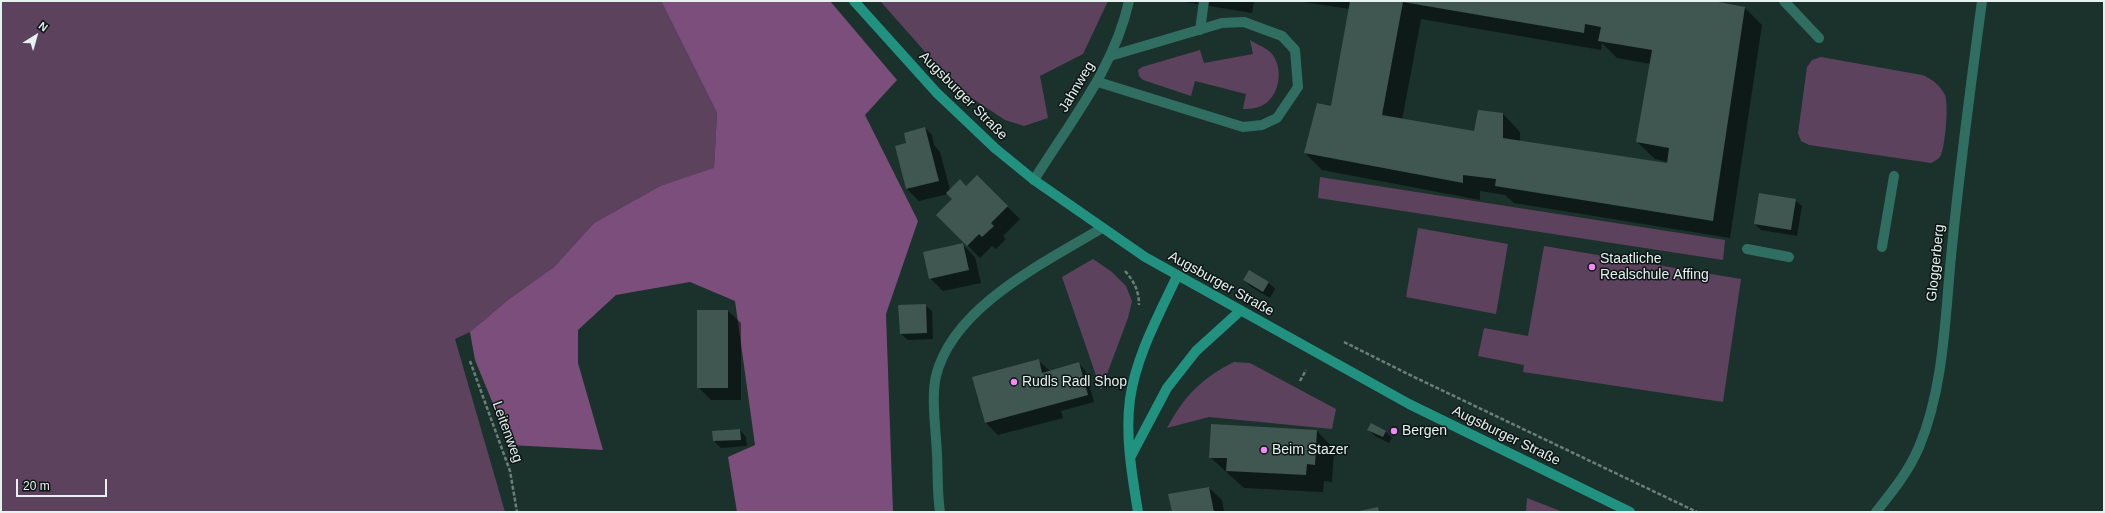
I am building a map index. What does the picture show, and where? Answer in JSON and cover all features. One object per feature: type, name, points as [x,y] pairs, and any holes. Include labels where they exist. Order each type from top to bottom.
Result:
[{"type":"main road","name":"Augsburger Straße","points":[[854,1],[936,92],[996,149],[1034,180],[1102,228],[1177,276],[1409,404],[1630,512]]},
{"type":"main road","points":[[1138,512],[1131,456],[1130,399],[1136,372],[1153,327],[1177,276]]},
{"type":"main road","points":[[1131,456],[1167,388],[1196,351],[1240,311]]},
{"type":"street","name":"Jahnweg","points":[[1034,180],[1098,82],[1110,56],[1129,1]]},
{"type":"street","points":[[1200,30],[1204,1]]},
{"type":"street","points":[[1784,1],[1819,38]]},
{"type":"street","name":"Gloggerberg","points":[[1876,512],[1898,484],[1919,447],[1932,410],[1940,368],[1958,187],[1982,1]]},
{"type":"street","points":[[1098,82],[1243,127],[1262,125],[1277,118],[1298,87],[1295,50],[1282,36],[1244,22],[1222,23],[1110,56]]},
{"type":"street","points":[[1882,247],[1894,176]]},
{"type":"street","points":[[940,512],[934,411],[936,376],[947,350],[965,323],[999,294],[1031,270],[1102,228]]},
{"type":"street","points":[[1748,249],[1789,257]]},
{"type":"path","points":[[1124,270],[1134,281],[1139,297],[1139,319],[1153,327]]},
{"type":"path","points":[[1339,339],[1412,376],[1697,512]]},
{"type":"path","name":"Leitenweg","points":[[470,361],[510,472],[517,512]]},
{"type":"shaded area","points":[[1,1],[661,1],[717,113],[714,169],[660,186],[594,223],[554,267],[509,299],[470,332],[455,339],[505,512],[1,512]]},
{"type":"shaded area","points":[[661,1],[830,1],[897,80],[865,115],[918,221],[886,314],[893,512],[737,512],[728,457],[755,445],[735,301],[690,282],[616,295],[578,330],[578,363],[603,450],[510,445],[475,360],[470,332],[509,299],[554,267],[594,223],[660,186],[714,168],[717,113]]},
{"type":"shaded area","points":[[1108,1],[1083,54],[1040,76],[1048,118],[1024,126],[1005,120],[958,89],[881,2]]},
{"type":"shaded area","points":[[1250,40],[1269,51],[1277,63],[1279,71],[1279,78],[1274,93],[1265,104],[1260,106],[1243,109],[1246,94],[1195,81],[1191,96],[1143,80],[1139,76],[1138,70],[1142,67],[1200,50],[1204,63],[1253,54]]},
{"type":"shaded area","points":[[1821,57],[1922,75],[1929,78],[1941,88],[1945,95],[1947,107],[1944,143],[1939,158],[1931,163],[1809,145],[1801,141],[1798,133],[1807,67],[1812,60]]},
{"type":"shaded area","points":[[1320,177],[1725,240],[1723,260],[1318,198]]},
{"type":"shaded area","points":[[1418,228],[1508,244],[1496,314],[1406,297]]},
{"type":"shaded area","points":[[1544,246],[1741,279],[1723,402],[1523,372],[1524,365],[1478,356],[1484,328],[1528,336]]},
{"type":"shaded area","points":[[1093,259],[1112,272],[1126,286],[1132,301],[1128,318],[1101,390],[1062,277]]},
{"type":"shaded area","points":[[1234,362],[1250,363],[1336,409],[1332,429],[1209,417],[1167,428],[1180,406],[1203,381]]},
{"type":"shaded area","points":[[1527,498],[1563,512],[1526,512]]},
{"type":"building","points":[[1350,1],[1713,1],[1745,7],[1713,221],[1495,186],[1496,179],[1463,175],[1463,183],[1304,153],[1317,103],[1331,106]],"holes":[[[1403,2],[1584,33],[1585,24],[1601,27],[1598,41],[1652,50],[1636,142],[1669,148],[1667,163],[1503,138],[1503,113],[1478,110],[1474,131],[1382,115]]]},
{"type":"building","points":[[925,127],[939,181],[906,189],[895,146],[906,143],[904,133]]},
{"type":"building","points":[[977,175],[1008,206],[991,223],[994,226],[982,237],[979,234],[967,246],[936,215],[952,199],[946,193],[960,179],[966,186]]},
{"type":"building","points":[[1759,193],[1796,199],[1791,230],[1754,224]]},
{"type":"building","points":[[963,243],[969,270],[929,279],[923,252]]},
{"type":"building","points":[[1249,270],[1269,282],[1263,292],[1243,280]]},
{"type":"building","points":[[926,304],[927,333],[900,334],[898,305]]},
{"type":"building","points":[[697,310],[728,310],[728,388],[697,388]]},
{"type":"building","points":[[1039,359],[1042,373],[1079,362],[1088,395],[985,423],[972,377]]},
{"type":"building","points":[[1371,423],[1386,431],[1383,437],[1367,430]]},
{"type":"building","points":[[1211,424],[1317,430],[1315,465],[1307,464],[1306,475],[1226,471],[1227,458],[1209,458]]},
{"type":"building","points":[[740,429],[741,440],[713,441],[712,431]]},
{"type":"building","points":[[1209,487],[1214,512],[1172,512],[1168,494]]},
{"type":"building","points":[[1378,507],[1379,512],[1359,512],[1359,511]]},
{"type":"place","name":"Staatliche Realschule Affing","points":[[1592,267]]},
{"type":"place","name":"Rudls Radl Shop","points":[[1014,382]]},
{"type":"place","name":"Bergen","points":[[1394,431]]},
{"type":"place","name":"Beim Stazer","points":[[1264,450]]}]
